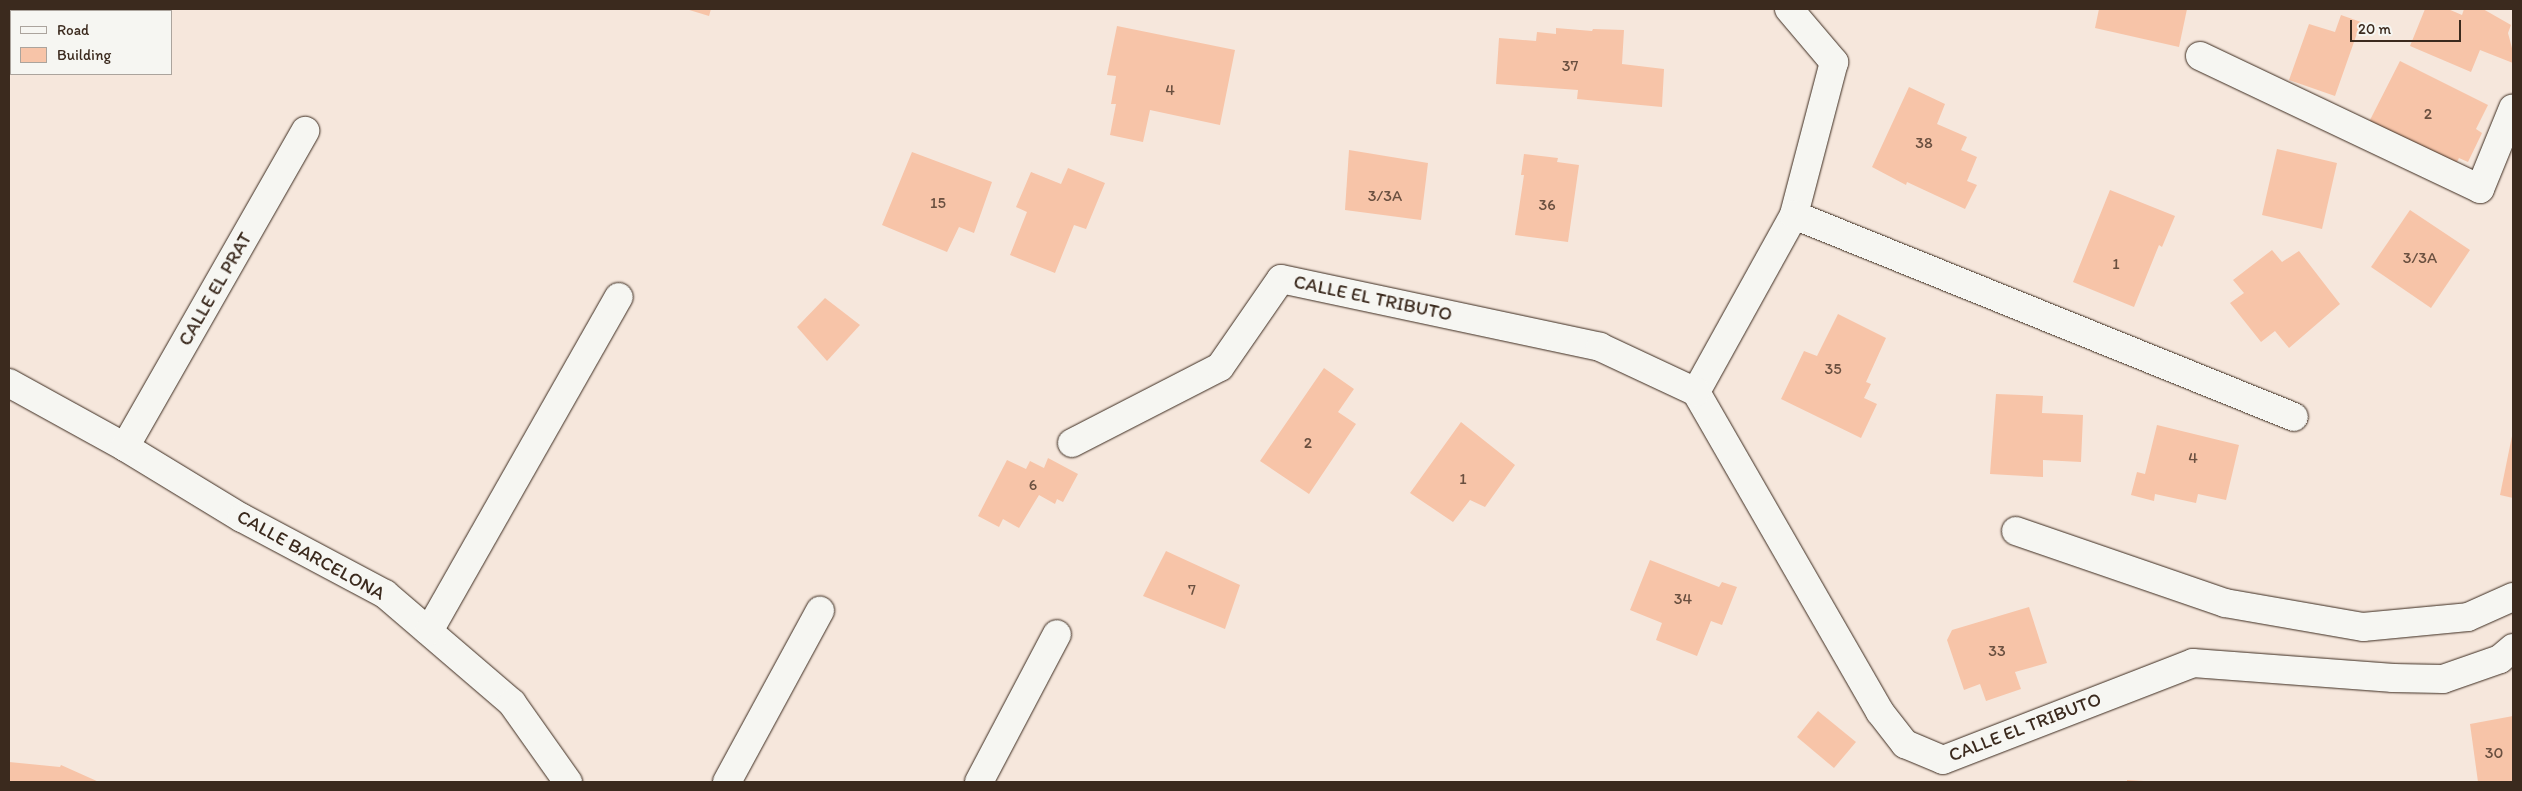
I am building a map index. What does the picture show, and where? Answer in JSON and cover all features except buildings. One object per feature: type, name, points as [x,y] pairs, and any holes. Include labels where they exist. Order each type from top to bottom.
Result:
[{"type":"street","points":[[1696,392],[1794,214],[1834,62],[1789,9]]},
{"type":"street","points":[[2200,56],[2480,189],[2513,108]]},
{"type":"street","name":"CALLE EL PRAT","points":[[126,447],[305,131]]},
{"type":"street","points":[[1794,214],[2294,416]]},
{"type":"street","name":"CALLE EL TRIBUTO","points":[[1072,443],[1220,367],[1281,279],[1600,347],[1696,392],[1880,712],[1905,744],[1943,760],[2193,662],[2393,678],[2443,679],[2500,660],[2513,648]]},
{"type":"street","points":[[428,631],[619,297]]},
{"type":"street","name":"CALLE BARCELONA","points":[[9,383],[126,447],[242,518],[385,594],[512,703],[568,782]]},
{"type":"street","points":[[2016,531],[2225,603],[2363,628],[2468,617],[2513,597]]},
{"type":"street","points":[[727,782],[820,611]]},
{"type":"street","points":[[979,782],[1057,634]]}]
